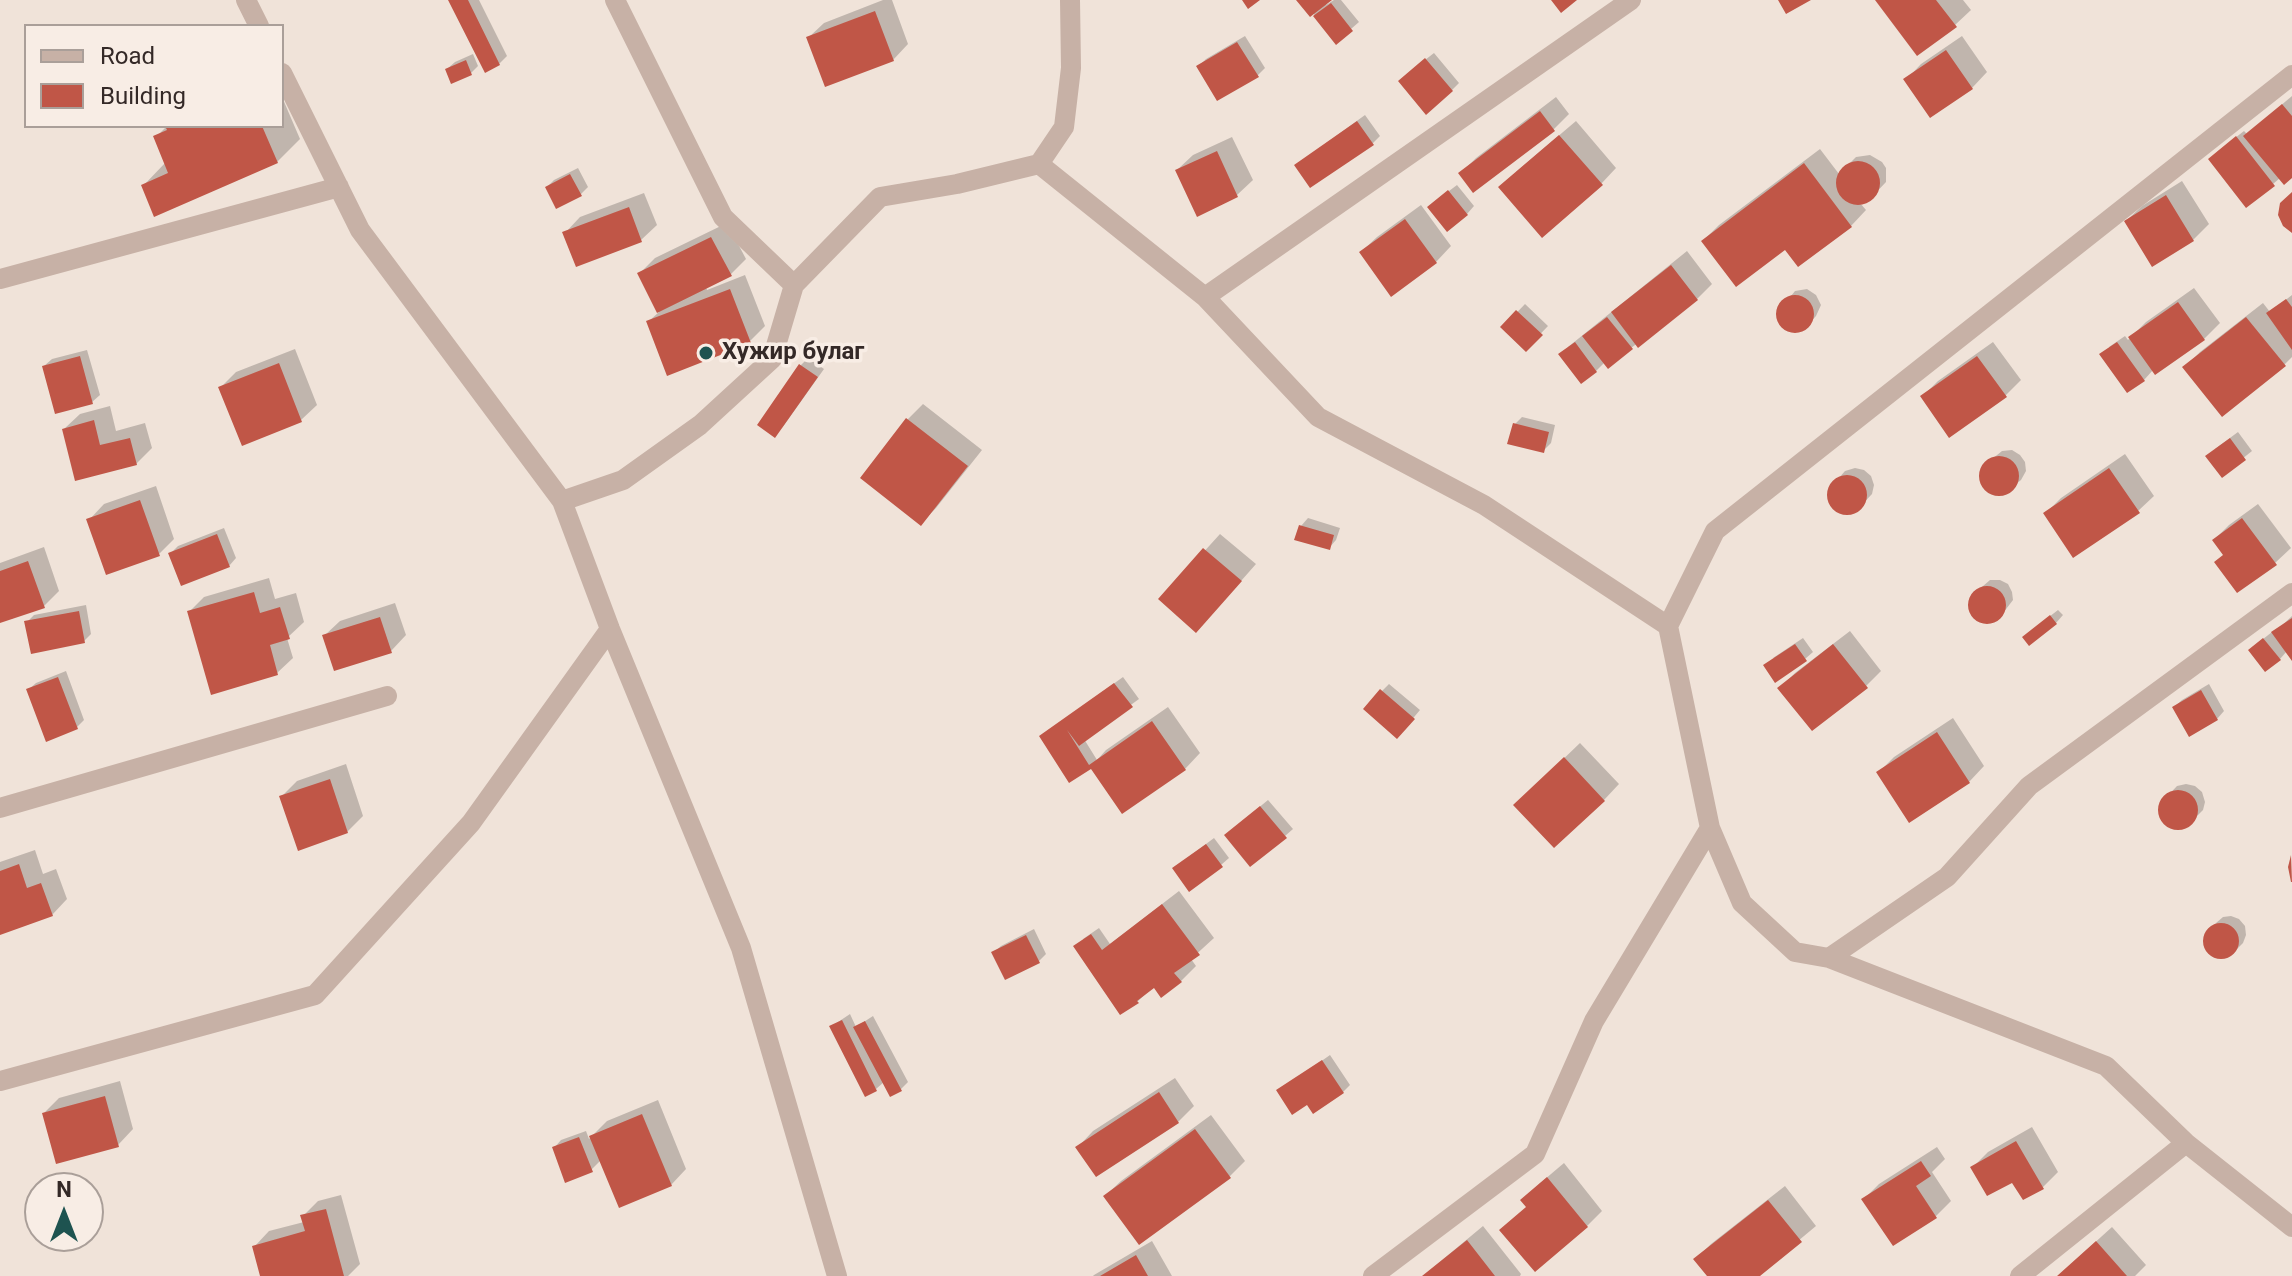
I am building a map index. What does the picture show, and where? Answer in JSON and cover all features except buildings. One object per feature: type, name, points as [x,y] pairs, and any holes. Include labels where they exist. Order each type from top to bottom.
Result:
[{"type":"street","points":[[246,0],[258,24]]},
{"type":"street","points":[[615,0],[723,217],[794,285]]},
{"type":"street","points":[[562,501],[623,480],[700,425],[772,359],[794,285],[880,197],[957,184],[1039,164],[1064,127],[1071,68],[1070,0]]},
{"type":"street","points":[[1205,297],[1631,0]]},
{"type":"street","points":[[2292,75],[1715,531],[1668,626],[1710,828],[1742,903],[1795,952],[1829,958],[2106,1066],[2186,1143],[2292,1227]]},
{"type":"street","points":[[284,77],[360,230],[562,501],[610,629],[741,948],[837,1276]]},
{"type":"street","points":[[1039,164],[1205,297],[1318,417],[1484,505],[1668,626]]},
{"type":"street","points":[[0,279],[339,187]]},
{"type":"street","points":[[1829,958],[1947,877],[2029,786],[2292,593]]},
{"type":"street","points":[[0,1081],[315,995],[471,823],[610,629]]},
{"type":"street","points":[[0,808],[387,696]]},
{"type":"street","points":[[1373,1276],[1535,1154],[1594,1021],[1710,828]]},
{"type":"street","points":[[2020,1276],[2186,1143]]},
{"type":"place","name":"Хужир булаг","points":[[706,353]]}]
